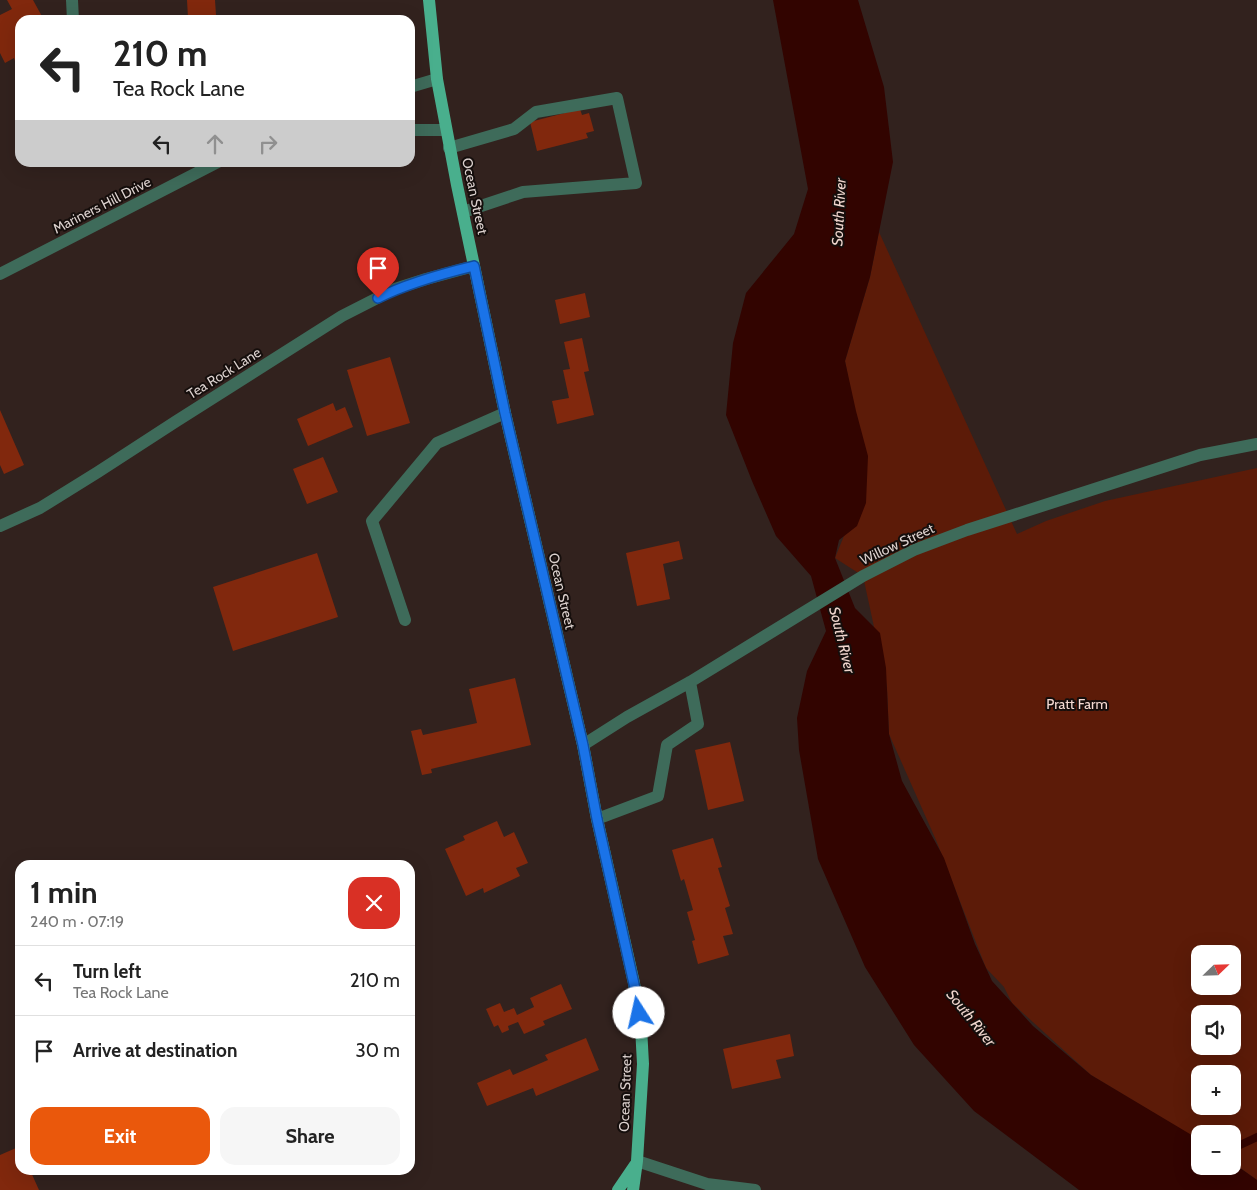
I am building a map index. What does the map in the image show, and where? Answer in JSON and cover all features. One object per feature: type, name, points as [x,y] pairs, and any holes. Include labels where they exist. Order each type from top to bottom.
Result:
[{"type":"main road","name":"Ocean Street","points":[[429,0],[437,79],[462,212],[505,413],[583,745],[597,819],[634,984],[641,1027],[643,1064],[637,1161],[633,1190]]},
{"type":"main road","points":[[618,1190],[637,1161]]},
{"type":"street","points":[[72,0],[73,15]]},
{"type":"street","points":[[415,86],[437,79]]},
{"type":"street","points":[[449,148],[514,129],[536,112],[617,98],[636,183],[523,192],[462,212]]},
{"type":"street","points":[[415,130],[446,130]]},
{"type":"street","name":"Mariners Hill Drive","points":[[0,274],[208,167]]},
{"type":"street","name":"Tea Rock Lane","points":[[0,526],[40,508],[342,316],[395,289],[474,266]]},
{"type":"street","points":[[405,620],[372,521],[437,443],[505,413]]},
{"type":"street","name":"Willow Street","points":[[583,745],[863,576],[914,550],[967,530],[1200,455],[1257,444]]},
{"type":"street","points":[[597,819],[658,796],[667,745],[698,724],[690,682]]},
{"type":"street","points":[[637,1161],[706,1187],[755,1190]]},
{"type":"green space","name":"Pratt Farm","points":[[879,232],[1017,534],[1046,521],[1105,501],[1257,468],[1257,1180],[1241,1169],[1241,1125],[1191,1125],[1191,1136],[1091,1075],[1012,1003],[1004,987],[986,968],[936,840],[889,734],[887,687],[863,576],[835,558],[867,479],[845,361],[870,277]]},
{"type":"water","name":"South River","points":[[773,0],[858,0],[884,87],[893,162],[870,277],[845,361],[868,456],[866,503],[857,526],[839,540],[835,558],[855,608],[880,633],[886,668],[889,734],[902,781],[944,858],[975,944],[992,981],[1033,1026],[1091,1075],[1191,1135],[1191,1175],[1241,1175],[1241,1169],[1257,1180],[1257,1190],[1079,1190],[974,1111],[914,1045],[865,967],[818,859],[799,750],[797,718],[807,671],[826,631],[811,576],[776,536],[726,415],[733,343],[746,293],[794,234],[808,189]]},
{"type":"building","points":[[7,0],[33,0],[41,15],[15,15],[15,61],[14,58],[5,63],[0,53],[0,15],[12,9]]},
{"type":"building","points":[[187,0],[215,0],[216,15],[188,15]]},
{"type":"building","points":[[580,109],[582,115],[589,113],[594,131],[586,133],[588,138],[537,151],[530,122]]},
{"type":"building","points":[[585,293],[590,317],[560,324],[555,300]]},
{"type":"building","points":[[582,338],[589,371],[584,372],[594,415],[557,424],[552,401],[569,398],[563,370],[570,369],[564,342]]},
{"type":"building","points":[[390,357],[410,423],[367,436],[347,370]]},
{"type":"building","points":[[333,403],[336,411],[345,407],[353,427],[308,446],[297,419]]},
{"type":"building","points":[[0,410],[24,465],[4,474],[0,465]]},
{"type":"building","points":[[323,457],[338,492],[307,504],[293,469]]},
{"type":"building","points":[[679,541],[683,559],[663,564],[670,599],[637,606],[626,553]]},
{"type":"building","points":[[317,553],[338,617],[233,651],[213,587]]},
{"type":"building","points":[[515,678],[531,745],[431,769],[432,773],[422,775],[411,731],[421,729],[423,735],[477,723],[469,689]]},
{"type":"building","points":[[730,742],[744,801],[708,810],[695,750]]},
{"type":"building","points":[[497,821],[504,837],[514,832],[528,863],[516,868],[520,876],[484,893],[483,888],[466,896],[445,849],[465,840],[463,836]]},
{"type":"building","points":[[713,838],[722,867],[718,868],[730,906],[725,908],[733,934],[723,936],[729,955],[698,964],[692,941],[695,940],[687,912],[693,910],[684,879],[681,881],[672,850]]},
{"type":"building","points":[[561,984],[572,1009],[543,1021],[545,1025],[524,1034],[518,1022],[508,1026],[509,1030],[502,1033],[498,1025],[494,1027],[486,1009],[500,1003],[504,1012],[514,1008],[517,1015],[534,1007],[530,998]]},
{"type":"building","points":[[790,1034],[794,1056],[776,1060],[781,1078],[732,1089],[723,1049]]},
{"type":"building","points":[[586,1038],[599,1070],[536,1096],[533,1088],[487,1106],[477,1083],[510,1069],[513,1075],[548,1060],[545,1055]]},
{"type":"building","points":[[15,1148],[15,1175],[32,1175],[39,1190],[0,1190],[0,1155]]},
{"type":"waterway","points":[[1241,1145],[1257,1137]]},
{"type":"route","points":[[378,298],[395,289],[474,266],[505,413],[583,745],[639,1013]]}]
